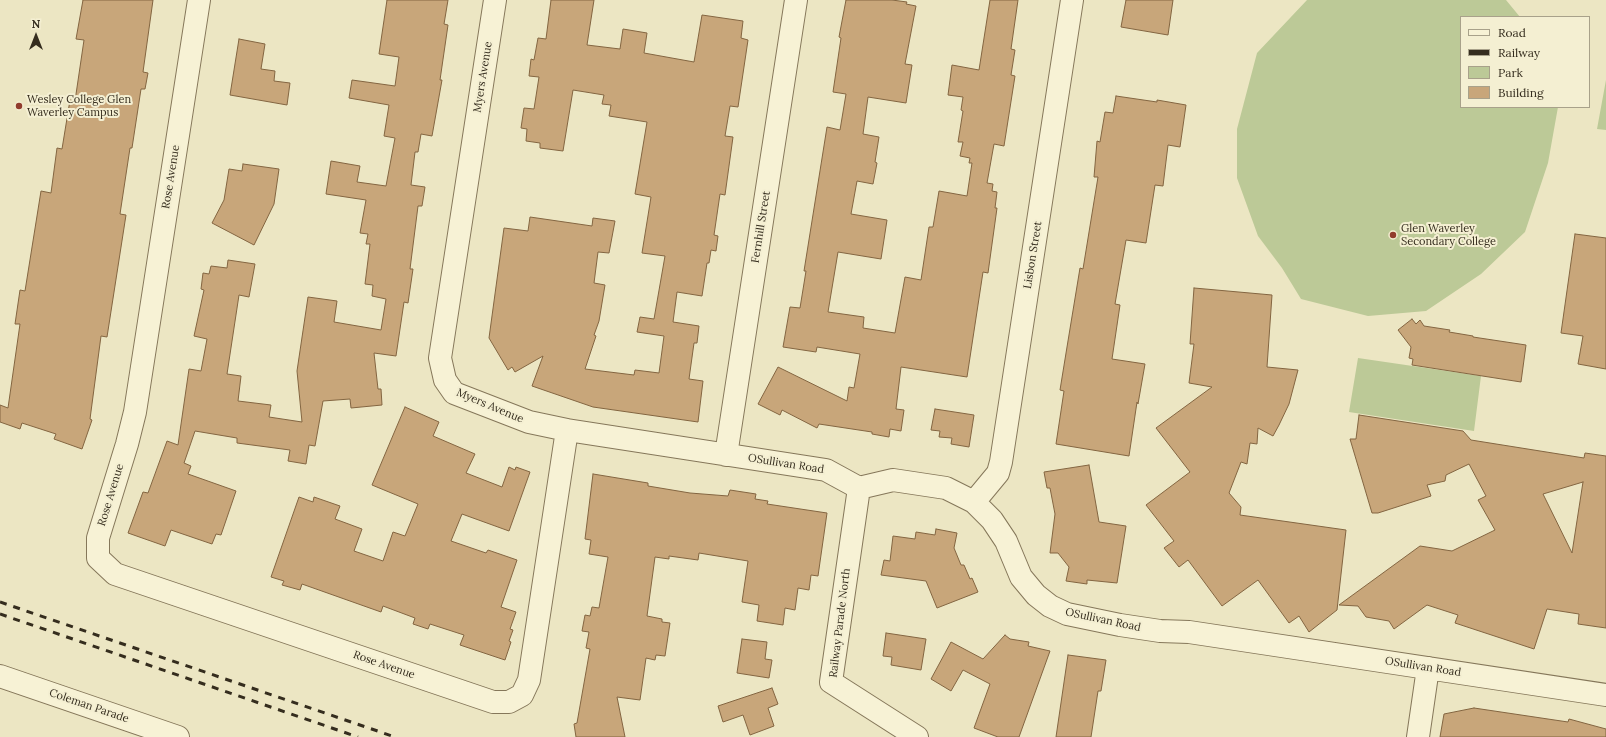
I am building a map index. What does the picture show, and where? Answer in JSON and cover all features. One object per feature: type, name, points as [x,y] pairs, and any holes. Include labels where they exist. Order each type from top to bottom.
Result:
[{"type":"street","name":"Rose Avenue","points":[[199,0],[134,412],[127,444],[98,538],[98,558],[115,574],[493,702],[509,702],[522,695],[529,680],[567,430]]},
{"type":"street","name":"Myers Avenue","points":[[495,0],[440,358],[445,380],[454,393],[529,422],[567,430]]},
{"type":"street","name":"Fernhill Street","points":[[726,455],[796,0]]},
{"type":"street","name":"Lisbon Street","points":[[974,502],[998,473],[1001,462],[1072,0]]},
{"type":"street","name":"OSullivan Road","points":[[567,430],[826,470],[859,488],[893,480],[946,488],[974,502],[992,520],[1006,541],[1021,576],[1036,595],[1050,606],[1067,614],[1120,625],[1160,631],[1189,632],[1606,695]]},
{"type":"street","name":"Railway Parade North","points":[[859,488],[831,682],[917,737]]},
{"type":"street","points":[[1418,737],[1428,668]]},
{"type":"street","name":"Coleman Parade","points":[[0,676],[178,737]]},
{"type":"green space","points":[[1307,0],[1506,0],[1519,16],[1460,16],[1460,108],[1558,108],[1548,163],[1525,232],[1481,274],[1426,311],[1368,316],[1301,299],[1282,268],[1258,236],[1237,178],[1237,129],[1257,53]]},
{"type":"green space","points":[[1606,80],[1606,130],[1597,129]]},
{"type":"green space","points":[[1358,358],[1481,376],[1474,431],[1349,412]]},
{"type":"building","points":[[83,0],[153,0],[143,72],[148,73],[145,89],[141,89],[132,148],[130,148],[120,214],[126,215],[107,337],[101,336],[90,419],[92,420],[82,449],[54,439],[56,434],[22,423],[20,429],[0,422],[0,405],[8,408],[20,324],[15,324],[20,290],[25,291],[41,191],[51,193],[57,148],[62,149],[70,100],[75,101],[84,40],[76,39]]},
{"type":"building","points":[[387,0],[448,0],[444,24],[448,25],[440,80],[442,80],[432,136],[421,134],[418,152],[415,152],[411,185],[425,187],[422,206],[418,206],[410,269],[413,269],[408,303],[404,302],[396,356],[374,353],[378,389],[381,389],[382,405],[351,408],[350,399],[323,401],[315,446],[309,445],[306,464],[288,461],[290,450],[237,443],[237,438],[195,431],[184,463],[191,466],[188,474],[236,491],[221,535],[216,534],[212,544],[171,530],[165,546],[128,533],[143,492],[148,493],[167,441],[178,445],[189,369],[201,371],[207,339],[194,336],[204,290],[201,289],[203,273],[209,274],[211,266],[227,268],[228,260],[255,264],[249,297],[239,295],[227,374],[241,376],[238,401],[271,405],[269,417],[302,422],[297,371],[308,297],[337,301],[334,322],[381,330],[386,299],[372,296],[373,285],[365,284],[370,244],[366,244],[368,234],[360,233],[366,200],[326,194],[331,161],[360,166],[357,182],[386,186],[395,138],[384,136],[389,105],[349,98],[352,80],[395,86],[399,57],[379,54]]},
{"type":"building","points":[[551,0],[594,0],[587,45],[620,49],[623,29],[647,33],[644,53],[694,62],[702,15],[743,21],[741,38],[748,40],[738,107],[730,106],[725,136],[733,137],[725,195],[720,194],[714,235],[718,236],[716,251],[711,250],[709,263],[707,263],[702,296],[677,292],[673,322],[699,326],[697,343],[694,343],[689,379],[703,381],[698,422],[593,407],[532,386],[543,356],[515,372],[512,367],[508,370],[489,338],[504,228],[528,231],[530,217],[592,226],[593,218],[615,221],[609,253],[598,252],[594,283],[605,285],[599,321],[594,335],[596,336],[585,369],[634,375],[635,370],[659,373],[664,336],[637,332],[640,317],[654,319],[665,256],[642,253],[651,197],[635,194],[647,122],[609,116],[611,105],[602,104],[604,95],[573,90],[563,151],[540,148],[540,143],[526,141],[527,129],[521,128],[524,108],[534,109],[539,77],[529,76],[531,59],[534,60],[538,38],[546,39]]},
{"type":"building","points":[[846,0],[892,0],[907,2],[906,4],[916,6],[905,64],[912,65],[906,103],[868,97],[863,134],[879,137],[875,162],[877,163],[873,184],[857,181],[851,214],[887,220],[881,259],[838,252],[828,312],[864,317],[863,328],[895,333],[905,277],[921,280],[929,227],[933,227],[939,191],[967,196],[972,163],[969,163],[970,158],[960,156],[963,142],[958,142],[963,111],[961,110],[963,97],[948,95],[952,65],[979,70],[990,0],[1018,0],[1011,49],[1015,50],[1011,75],[1015,76],[1004,146],[994,144],[987,183],[993,184],[992,191],[997,192],[995,208],[997,208],[988,273],[983,272],[967,377],[901,367],[896,409],[904,410],[901,431],[890,429],[889,437],[872,434],[872,432],[819,424],[817,428],[782,410],[780,415],[758,404],[778,367],[847,401],[849,387],[854,388],[860,354],[817,347],[816,352],[783,347],[790,307],[800,308],[806,271],[804,271],[827,127],[840,130],[846,94],[833,92],[841,38],[839,37]]},
{"type":"building","points":[[1126,0],[1173,0],[1168,35],[1121,27]]},
{"type":"building","points":[[239,39],[265,44],[261,69],[275,71],[274,81],[290,83],[287,105],[230,95]]},
{"type":"building","points":[[1116,96],[1157,102],[1157,100],[1186,105],[1180,147],[1168,145],[1163,186],[1155,185],[1146,243],[1126,240],[1115,304],[1120,305],[1112,359],[1145,364],[1138,404],[1137,402],[1129,456],[1056,444],[1064,391],[1060,390],[1080,268],[1083,269],[1098,177],[1094,177],[1097,141],[1100,142],[1105,112],[1113,113]]},
{"type":"building","points":[[243,164],[279,169],[274,204],[254,245],[212,223],[224,200],[229,169],[242,171]]},
{"type":"building","points":[[1575,234],[1606,238],[1606,369],[1578,364],[1583,336],[1561,333]]},
{"type":"building","points":[[1194,288],[1272,295],[1267,367],[1298,370],[1289,404],[1273,436],[1258,428],[1257,444],[1250,443],[1247,464],[1241,462],[1229,493],[1241,507],[1240,515],[1346,530],[1337,610],[1309,632],[1299,616],[1289,623],[1258,580],[1222,606],[1188,560],[1179,567],[1164,548],[1174,541],[1146,505],[1190,472],[1156,428],[1212,387],[1189,383],[1194,344],[1190,344]]},
{"type":"building","points":[[1412,319],[1416,324],[1420,320],[1424,326],[1450,330],[1449,332],[1526,345],[1521,382],[1412,365],[1413,359],[1409,358],[1411,347],[1398,330]]},
{"type":"building","points":[[405,407],[439,422],[433,436],[475,454],[466,473],[502,487],[509,467],[515,470],[516,467],[530,472],[509,531],[462,514],[451,541],[486,553],[488,550],[517,560],[501,607],[516,612],[510,629],[513,630],[505,660],[460,645],[464,635],[430,624],[428,629],[413,624],[415,618],[383,606],[381,612],[302,584],[300,590],[282,585],[284,581],[271,577],[299,497],[313,502],[314,497],[340,506],[335,519],[362,529],[354,551],[383,561],[393,532],[405,536],[418,504],[372,485]]},
{"type":"building","points":[[935,409],[974,415],[969,447],[951,444],[952,438],[939,437],[940,431],[931,430]]},
{"type":"building","points":[[1359,415],[1463,431],[1471,440],[1584,458],[1585,453],[1606,456],[1606,628],[1578,624],[1579,614],[1547,609],[1534,649],[1455,623],[1458,615],[1427,605],[1394,629],[1389,621],[1366,617],[1358,606],[1339,605],[1420,546],[1452,551],[1495,530],[1478,500],[1486,496],[1469,464],[1446,475],[1445,481],[1427,485],[1431,496],[1378,513],[1372,513],[1350,439],[1356,439]],"holes":[[[1583,482],[1572,553],[1543,494]]]},
{"type":"building","points":[[1089,465],[1099,522],[1126,526],[1117,583],[1087,580],[1087,584],[1066,581],[1069,567],[1058,553],[1050,553],[1055,514],[1050,488],[1047,488],[1044,472]]},
{"type":"building","points":[[593,474],[648,483],[648,486],[690,493],[728,496],[730,490],[756,494],[755,499],[768,501],[767,504],[827,513],[818,576],[811,575],[809,590],[798,588],[795,610],[785,608],[783,625],[757,621],[759,605],[742,602],[748,561],[699,553],[698,560],[669,556],[669,559],[655,557],[647,616],[662,619],[662,622],[670,623],[665,656],[656,655],[655,660],[646,658],[640,700],[617,697],[625,737],[576,737],[574,724],[577,723],[590,649],[586,648],[589,632],[582,631],[585,615],[590,616],[592,607],[599,608],[608,557],[589,554],[591,540],[585,539]]},
{"type":"building","points":[[936,529],[957,533],[954,548],[961,565],[964,565],[978,592],[937,608],[926,581],[881,575],[884,560],[890,561],[893,536],[915,539],[916,532],[935,535]]},
{"type":"building","points":[[886,633],[926,639],[921,670],[891,665],[892,657],[883,656]]},
{"type":"building","points":[[1005,635],[1010,639],[1029,642],[1028,646],[1050,651],[1019,737],[998,737],[974,728],[990,684],[963,670],[951,691],[931,679],[951,642],[983,659]]},
{"type":"building","points":[[742,639],[767,642],[765,659],[772,660],[769,678],[737,673]]},
{"type":"building","points":[[1068,655],[1106,660],[1101,691],[1098,691],[1091,737],[1056,737]]},
{"type":"building","points":[[772,688],[778,704],[768,708],[774,726],[750,735],[743,715],[723,722],[718,706]]},
{"type":"building","points":[[1474,708],[1568,722],[1569,719],[1606,729],[1606,737],[1440,737],[1444,714]]},
{"type":"railway","points":[[0,602],[395,737]]},
{"type":"railway","points":[[0,614],[358,737]]},
{"type":"place","name":"Wesley College Glen Waverley Campus","points":[[19,106]]},
{"type":"place","name":"Glen Waverley Secondary College","points":[[1393,235]]}]
